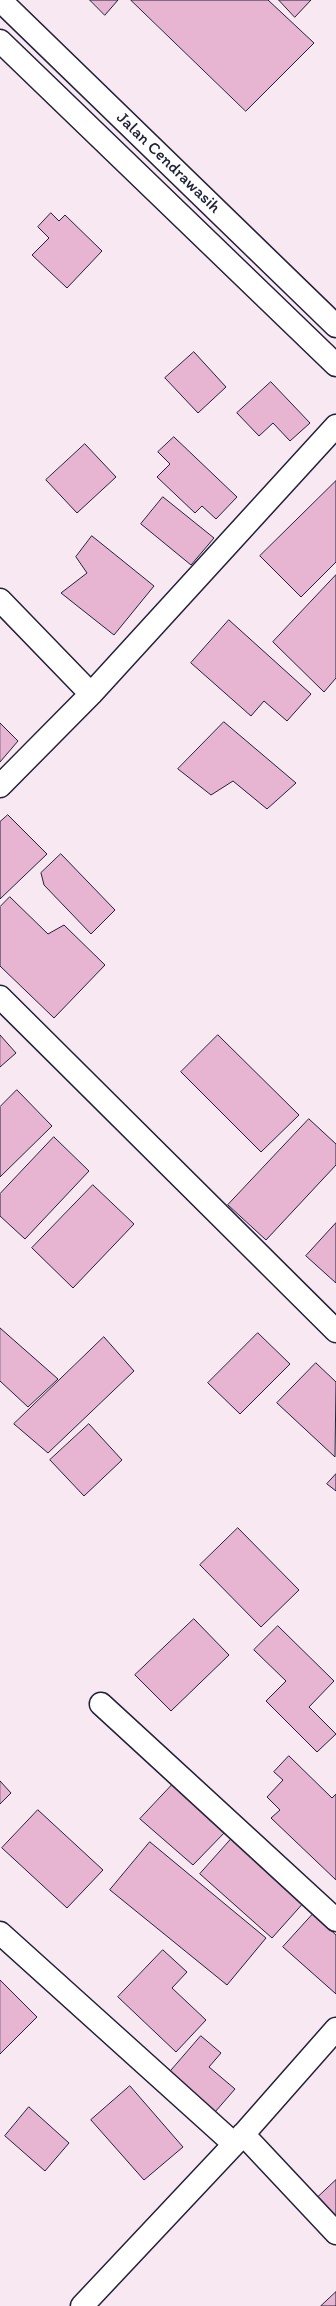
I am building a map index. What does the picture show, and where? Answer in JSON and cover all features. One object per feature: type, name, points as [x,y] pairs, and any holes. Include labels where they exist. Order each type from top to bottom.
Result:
[{"type":"street","name":"Jalan Cendrawasih","points":[[0,0],[336,326]]},
{"type":"street","name":"Jalan Cendrawasih","points":[[0,41],[336,365]]},
{"type":"street","points":[[0,786],[91,694],[336,426]]},
{"type":"street","points":[[0,600],[91,694]]},
{"type":"street","points":[[0,997],[336,1332]]},
{"type":"street","points":[[101,1704],[336,1920]]},
{"type":"street","points":[[0,1933],[238,2139],[336,2233]]},
{"type":"street","points":[[82,2306],[238,2139],[336,2029]]},
{"type":"building","points":[[90,0],[118,0],[105,15]]},
{"type":"building","points":[[131,0],[268,0],[314,43],[246,111]]},
{"type":"building","points":[[279,0],[311,0],[295,17]]},
{"type":"building","points":[[51,213],[59,221],[65,215],[102,251],[67,288],[32,255],[49,238],[38,227]]},
{"type":"building","points":[[194,352],[226,387],[198,413],[165,378]]},
{"type":"building","points":[[271,382],[310,423],[290,441],[273,423],[259,436],[237,413]]},
{"type":"building","points":[[174,437],[237,497],[216,519],[202,506],[195,513],[157,477],[170,464],[158,452]]},
{"type":"building","points":[[85,444],[116,477],[77,513],[46,480]]},
{"type":"building","points":[[336,481],[336,562],[301,597],[260,556]]},
{"type":"building","points":[[163,497],[214,538],[191,565],[141,524]]},
{"type":"building","points":[[92,536],[154,586],[114,635],[61,593],[87,573],[76,557]]},
{"type":"building","points":[[336,575],[336,678],[324,692],[273,642]]},
{"type":"building","points":[[229,620],[311,694],[287,721],[264,701],[251,716],[191,663]]},
{"type":"building","points":[[224,722],[296,783],[267,809],[233,781],[211,795],[178,769]]},
{"type":"building","points":[[0,723],[18,741],[0,762]]},
{"type":"building","points":[[8,815],[47,854],[0,899],[0,822]]},
{"type":"building","points":[[61,854],[115,910],[91,934],[44,885],[41,873]]},
{"type":"building","points":[[10,897],[48,934],[64,925],[105,965],[54,1018],[0,966],[0,907]]},
{"type":"building","points":[[0,1035],[16,1053],[0,1067]]},
{"type":"building","points":[[218,1035],[299,1115],[261,1152],[181,1072]]},
{"type":"building","points":[[17,1090],[52,1126],[0,1177],[0,1107]]},
{"type":"building","points":[[309,1119],[336,1144],[336,1165],[266,1240],[228,1205]]},
{"type":"building","points":[[54,1137],[89,1171],[25,1239],[0,1216],[0,1194]]},
{"type":"building","points":[[93,1185],[134,1224],[73,1288],[32,1248]]},
{"type":"building","points":[[336,1223],[336,1283],[306,1256]]},
{"type":"building","points":[[0,1328],[58,1379],[28,1407],[0,1381]]},
{"type":"building","points":[[258,1333],[290,1364],[240,1414],[208,1383]]},
{"type":"building","points":[[104,1337],[134,1371],[48,1453],[14,1424]]},
{"type":"building","points":[[316,1363],[336,1382],[335,1457],[277,1403]]},
{"type":"building","points":[[89,1424],[122,1460],[84,1496],[50,1460]]},
{"type":"building","points":[[336,1474],[336,1491],[327,1484]]},
{"type":"building","points":[[238,1528],[299,1590],[261,1627],[200,1565]]},
{"type":"building","points":[[194,1619],[229,1655],[171,1711],[135,1675]]},
{"type":"building","points":[[278,1626],[334,1681],[309,1707],[336,1734],[317,1752],[266,1701],[286,1681],[254,1650]]},
{"type":"building","points":[[289,1756],[332,1798],[336,1794],[336,1880],[271,1818],[280,1810],[267,1797],[283,1780],[274,1772]]},
{"type":"building","points":[[0,1781],[11,1793],[0,1804]]},
{"type":"building","points":[[172,1785],[226,1831],[193,1865],[140,1819]]},
{"type":"building","points":[[38,1810],[103,1870],[67,1908],[2,1848]]},
{"type":"building","points":[[233,1837],[306,1900],[272,1938],[200,1874]]},
{"type":"building","points":[[150,1842],[266,1938],[227,1985],[110,1890]]},
{"type":"building","points":[[313,1914],[336,1935],[336,1994],[283,1947]]},
{"type":"building","points":[[163,1950],[187,1972],[172,1988],[206,2020],[176,2052],[118,1997]]},
{"type":"building","points":[[0,1980],[37,2017],[0,2054]]},
{"type":"building","points":[[201,2036],[221,2053],[209,2067],[235,2089],[215,2112],[169,2073]]},
{"type":"building","points":[[130,2086],[183,2147],[144,2180],[91,2120]]},
{"type":"building","points":[[29,2107],[69,2143],[45,2171],[5,2136]]},
{"type":"building","points":[[336,2180],[336,2219],[317,2198]]},
{"type":"building","points":[[336,2292],[336,2306],[321,2306]]}]
